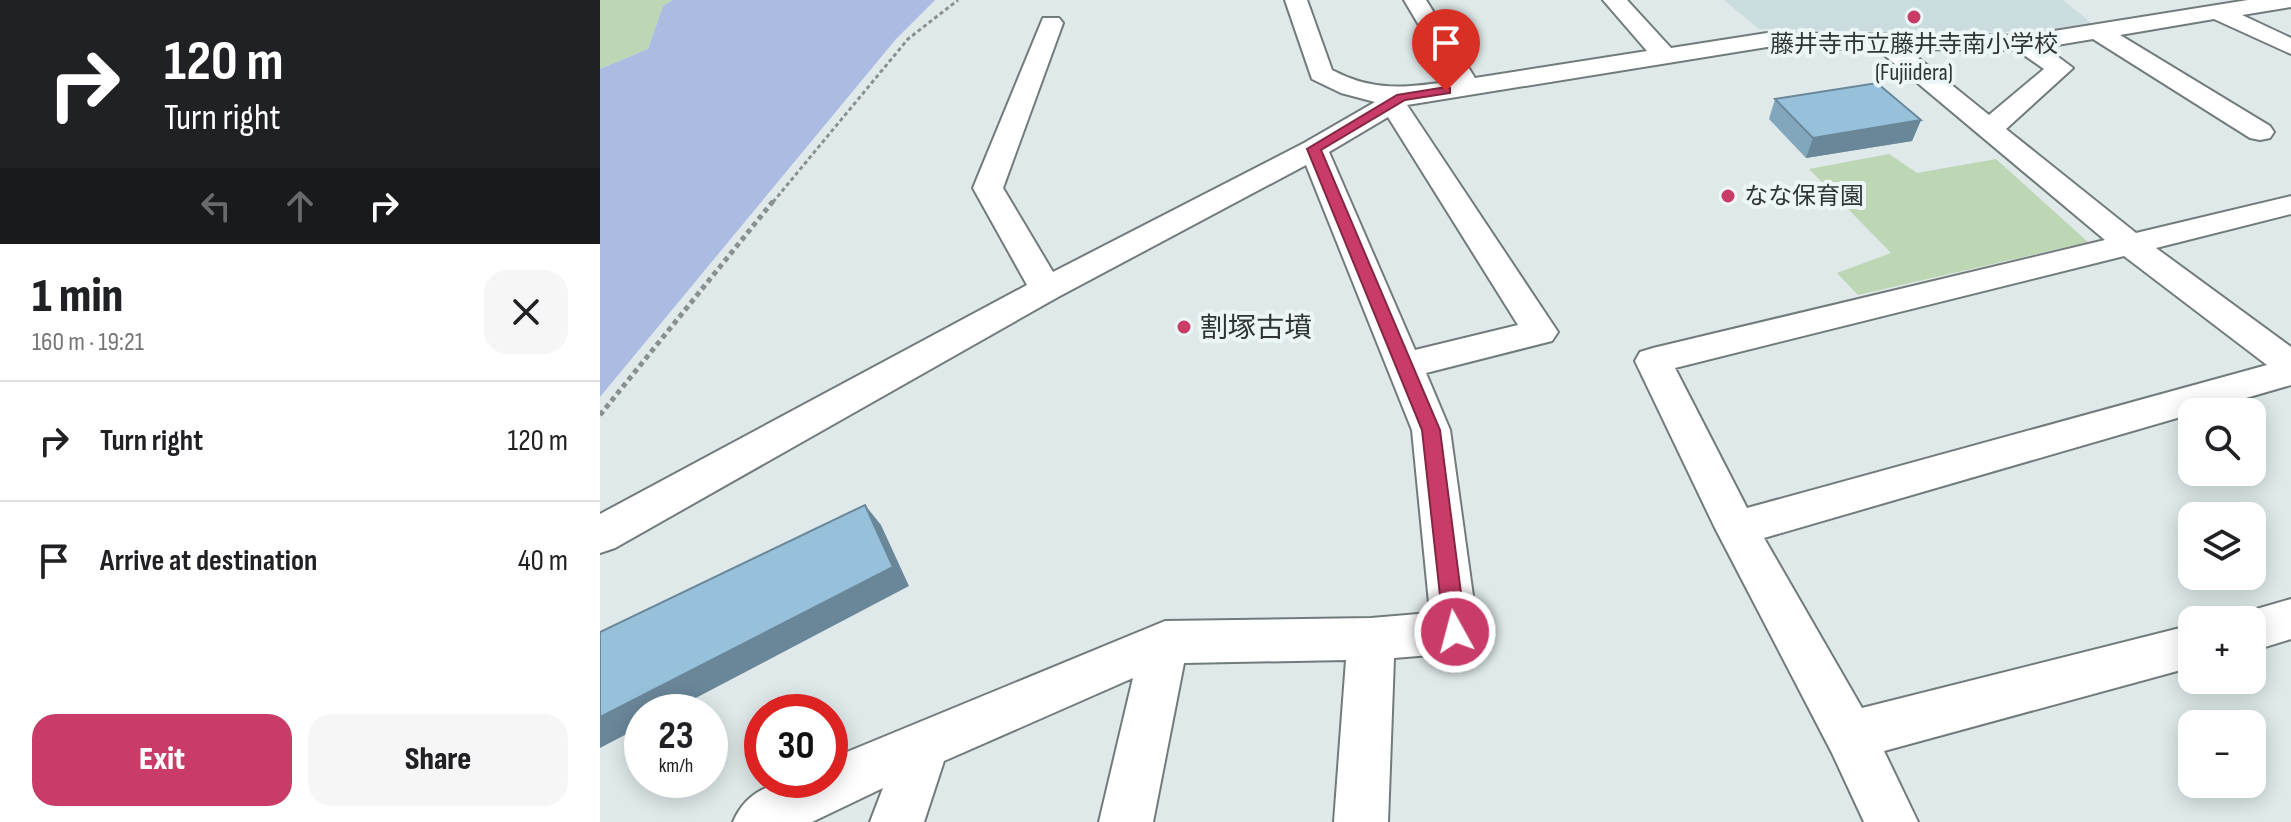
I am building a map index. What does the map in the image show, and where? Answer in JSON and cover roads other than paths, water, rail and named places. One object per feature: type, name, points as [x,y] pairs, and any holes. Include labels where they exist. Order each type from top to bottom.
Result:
[{"type":"street","points":[[1296,0],[1321,74],[1346,89],[1398,101],[1540,332],[1406,365]]},
{"type":"street","points":[[1415,0],[1468,87]]},
{"type":"street","points":[[1614,0],[1666,57]]},
{"type":"street","points":[[600,535],[1046,289],[1314,149],[1398,101],[1767,40],[2023,43],[2100,33],[2274,2]]},
{"type":"street","points":[[2219,13],[2291,47]]},
{"type":"street","points":[[1046,289],[988,188],[1051,23]]},
{"type":"street","points":[[2100,33],[2260,132]]},
{"type":"street","points":[[1881,40],[2128,243],[2291,365]]},
{"type":"street","points":[[1989,130],[2060,68],[2023,43]]},
{"type":"street","points":[[760,822],[815,791],[1165,642],[1371,639],[1455,632],[1431,430],[1314,149]]},
{"type":"street","points":[[1891,822],[1850,736],[1736,528],[1653,361],[2291,205]]},
{"type":"street","points":[[1736,528],[2291,372]]},
{"type":"street","points":[[2266,626],[2291,619]]},
{"type":"street","points":[[1361,822],[1371,639]]},
{"type":"street","points":[[1126,822],[1165,642]]},
{"type":"street","points":[[1850,736],[2178,650]]},
{"type":"street","points":[[897,822],[925,744]]},
{"type":"water","points":[[673,0],[935,0],[896,39],[600,397],[600,69],[648,49],[663,6]]},
{"type":"place","name":"藤井寺市立藤井寺南小学校 (Fujiidera)","points":[[1914,17]]},
{"type":"place","name":"なな保育園","points":[[1728,196]]},
{"type":"place","name":"割塚古墳","points":[[1184,327]]}]
